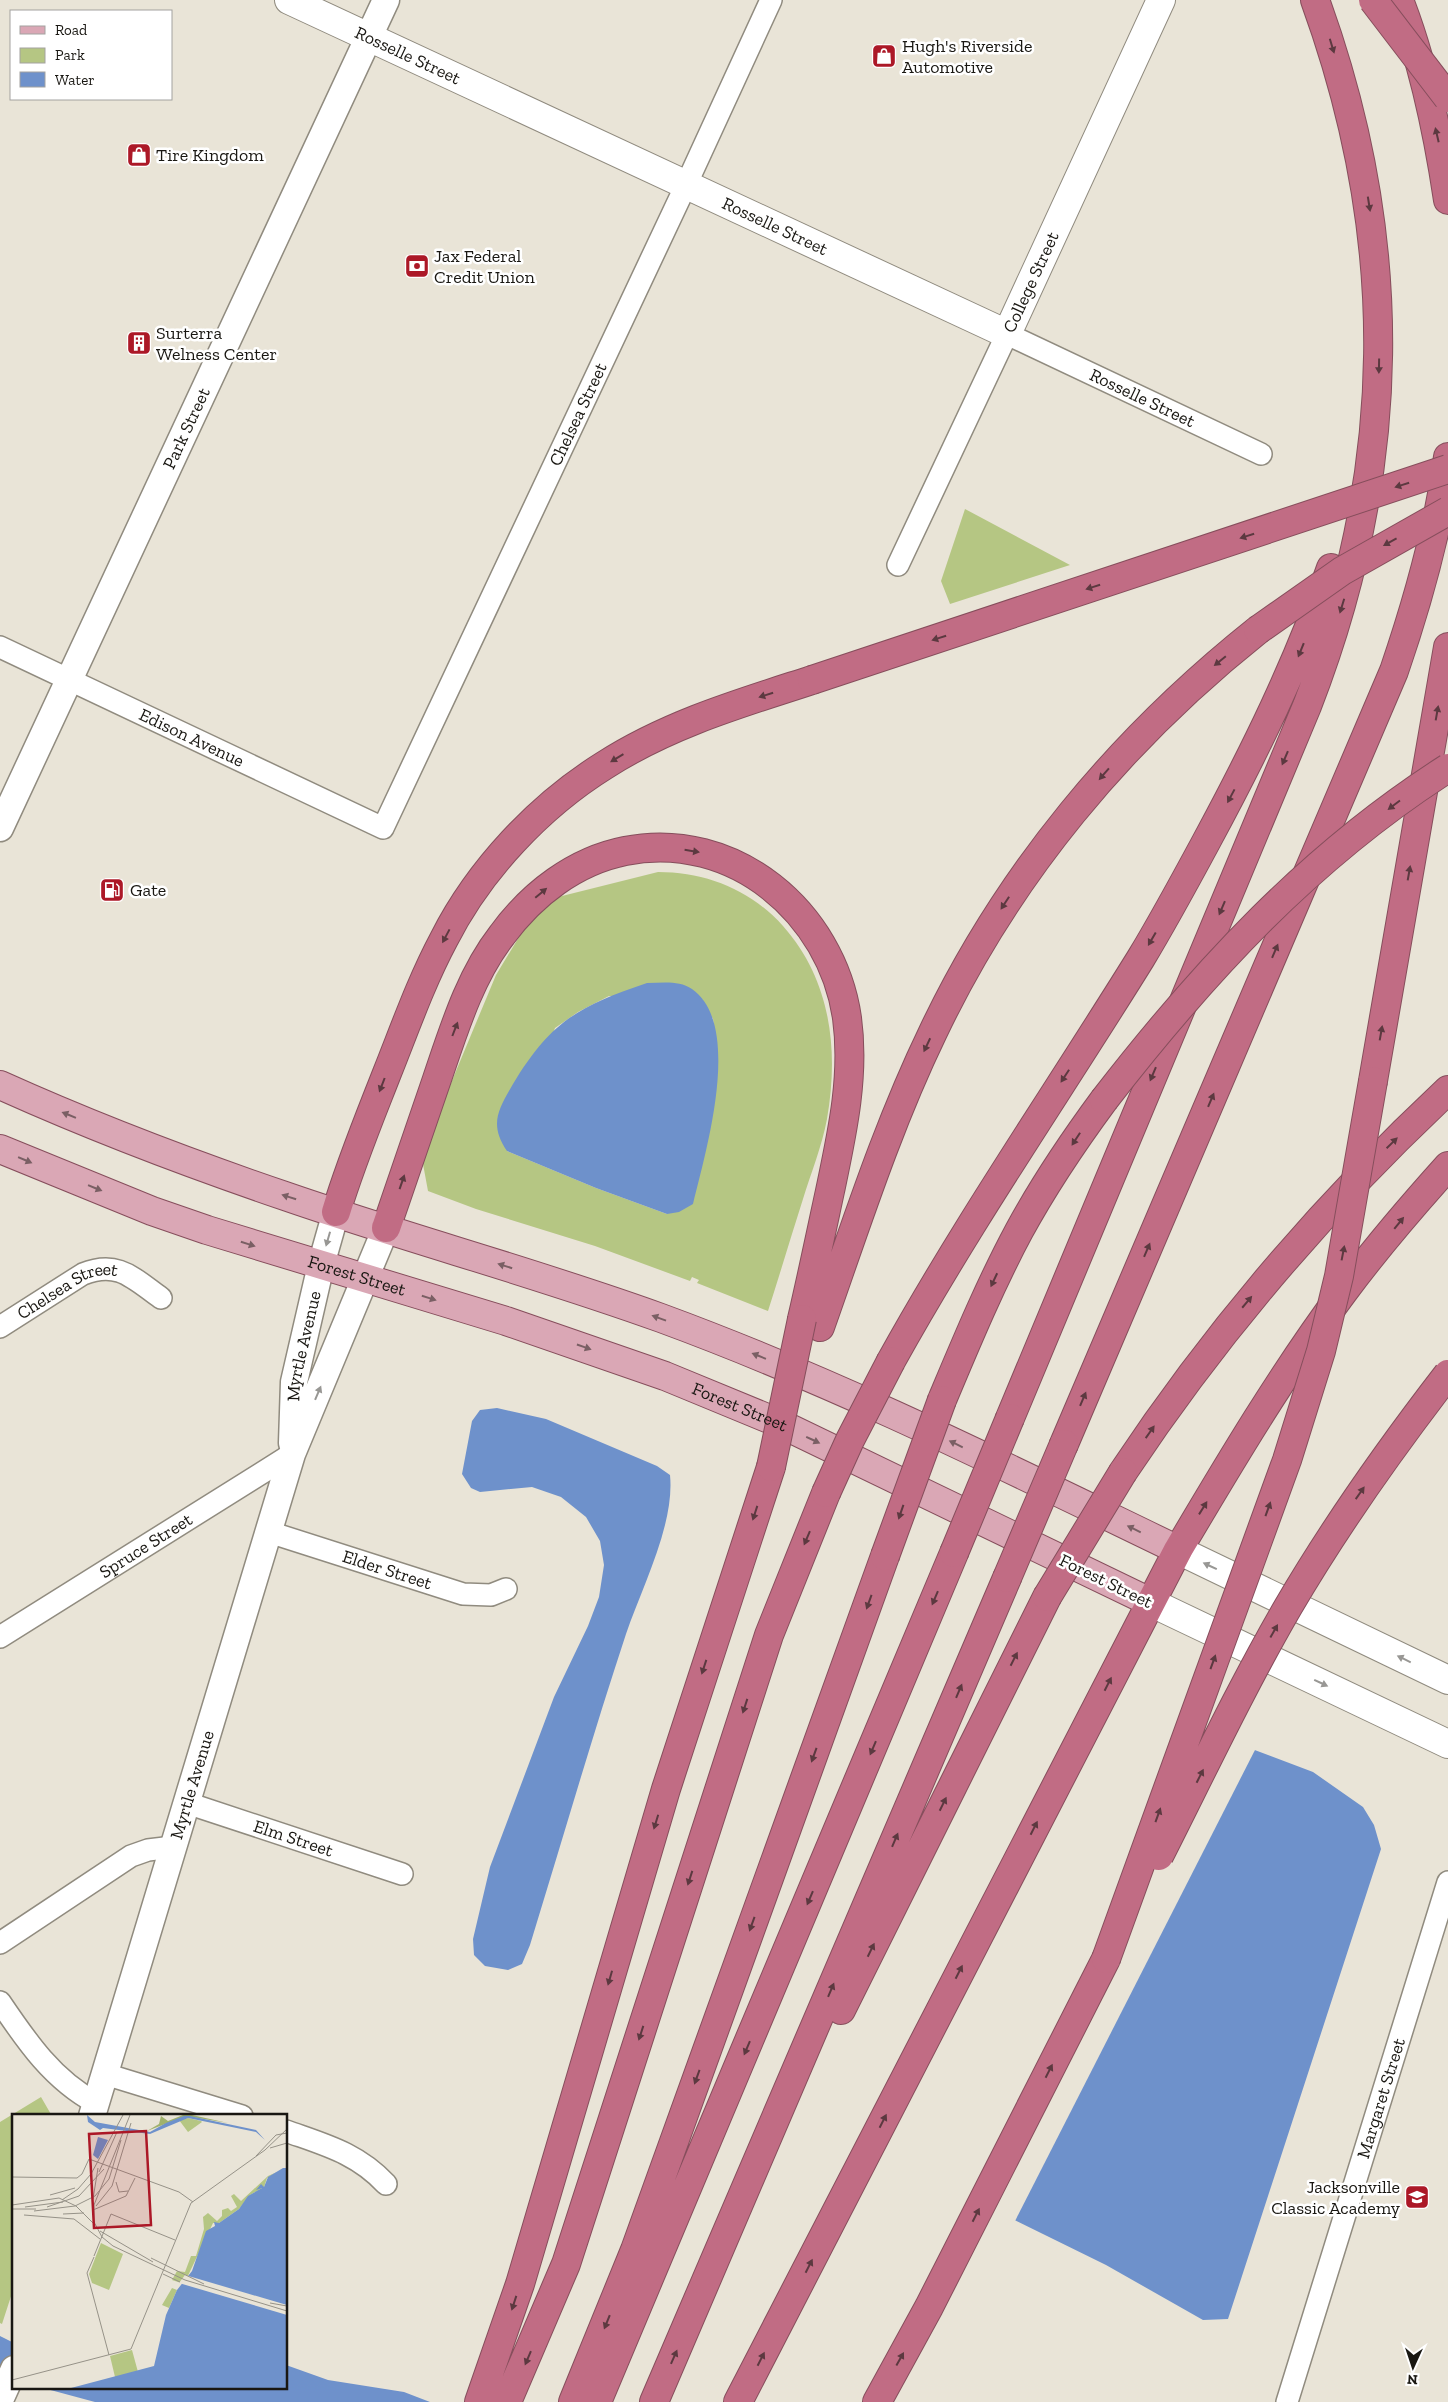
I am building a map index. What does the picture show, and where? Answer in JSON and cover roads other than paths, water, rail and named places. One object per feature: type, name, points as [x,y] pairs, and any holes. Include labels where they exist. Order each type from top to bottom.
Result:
[{"type":"highway","points":[[573,2402],[637,2279],[954,1553],[1322,667],[1344,599],[1357,548],[1370,470],[1377,403],[1378,300],[1369,207],[1343,82],[1316,0]]},
{"type":"highway","points":[[1373,0],[1448,98]]},
{"type":"highway","points":[[1400,0],[1417,54],[1439,146],[1448,200]]},
{"type":"highway","points":[[508,2402],[566,2264],[769,1635],[826,1493],[850,1440],[891,1361],[966,1231],[1143,955],[1242,774],[1294,666],[1320,600],[1358,484],[1377,403]]},
{"type":"highway","points":[[654,2402],[1394,671],[1418,598],[1430,551],[1448,457]]},
{"type":"highway","points":[[336,1212],[351,1165],[414,1003],[434,960],[471,894],[510,847],[555,802],[603,766],[640,744],[696,719],[1448,470]]},
{"type":"highway","points":[[811,1323],[915,1072],[951,995],[992,924],[1037,858],[1118,758],[1209,669],[1258,630],[1342,571],[1448,511]]},
{"type":"highway","points":[[1106,1959],[1287,1460],[1311,1386],[1339,1276],[1448,647]]},
{"type":"highway","points":[[597,2402],[637,2279],[885,1556],[927,1440],[973,1326],[1020,1229],[1080,1132],[1171,1015],[1233,945],[1298,882],[1364,828],[1448,768]]},
{"type":"highway","points":[[386,1228],[442,1064],[472,986],[489,953],[511,923],[535,897],[581,866],[612,854],[658,847],[704,853],[732,862],[761,878],[797,909],[824,948],[837,976],[845,1003],[850,1054],[846,1113],[811,1323],[771,1467],[666,1789],[510,2317],[479,2402]]},
{"type":"highway","points":[[702,2292],[1047,1597],[1123,1472],[1191,1374],[1269,1276],[1352,1184],[1448,1090]]},
{"type":"highway","points":[[738,2402],[1178,1550],[1260,1415],[1320,1325],[1368,1261],[1448,1166]]},
{"type":"highway","points":[[877,2402],[934,2298],[1287,1609],[1358,1495],[1448,1374]]},
{"type":"main road","name":"Rosselle Street","points":[[289,0],[1007,334]]},
{"type":"main road","name":"College Street","points":[[1007,334],[1161,0]]},
{"type":"main road","points":[[0,1085],[149,1147],[336,1212],[610,1300],[795,1371],[930,1431],[1448,1680]]},
{"type":"main road","name":"Forest Street","points":[[0,1149],[152,1211],[256,1246],[546,1334],[665,1376],[745,1408],[1448,1744]]},
{"type":"street","name":"Park Street","points":[[0,828],[386,0]]},
{"type":"street","name":"Chelsea Street","points":[[384,828],[771,0]]},
{"type":"street","name":"Rosselle Street","points":[[1007,334],[1261,454]]},
{"type":"street","name":"College Street","points":[[898,564],[1007,334]]},
{"type":"street","name":"Edison Avenue","points":[[0,647],[384,828]]},
{"type":"street","name":"Myrtle Avenue","points":[[292,1454],[291,1428],[294,1382],[321,1265],[336,1212]]},
{"type":"street","name":"Myrtle Avenue","points":[[94,2109],[292,1454],[386,1228]]},
{"type":"street","name":"Chelsea Street","points":[[0,1327],[82,1274],[97,1269],[122,1271],[161,1298]]},
{"type":"street","name":"Spruce Street","points":[[0,1637],[292,1454]]},
{"type":"street","name":"Elder Street","points":[[268,1532],[463,1594],[491,1595],[506,1589]]},
{"type":"street","name":"Elm Street","points":[[187,1803],[402,1874]]},
{"type":"street","points":[[0,1943],[131,1856],[148,1850],[173,1847]]},
{"type":"street","name":"Margaret Street","points":[[1287,2402],[1448,1882]]},
{"type":"street","points":[[0,2002],[29,2044],[51,2070],[81,2094],[94,2109]]},
{"type":"street","points":[[105,2074],[235,2114]]},
{"type":"street","points":[[288,2132],[349,2154],[368,2167],[386,2184]]},
{"type":"street","points":[[0,2400],[12,2373]]},
{"type":"water","points":[[647,983],[676,983],[692,989],[707,1007],[716,1031],[718,1060],[712,1123],[693,1204],[679,1212],[667,1214],[596,1188],[507,1151],[501,1141],[497,1125],[503,1102],[513,1084],[540,1045],[554,1030],[585,1008],[623,991]]},
{"type":"water","points":[[497,1408],[546,1419],[657,1466],[670,1475],[667,1514],[656,1555],[613,1673],[530,1945],[522,1964],[508,1970],[485,1966],[474,1955],[473,1939],[490,1867],[554,1697],[588,1626],[599,1597],[604,1565],[600,1541],[586,1517],[561,1497],[532,1487],[480,1492],[471,1488],[462,1474],[472,1421],[480,1410]]},
{"type":"water","points":[[1252,1749],[1313,1772],[1363,1807],[1374,1825],[1381,1849],[1228,2319],[1203,2320],[1106,2265],[986,2206]]},
{"type":"water","points":[[0,2336],[12,2342],[12,2384],[0,2384]]},
{"type":"water","points":[[288,2366],[328,2380],[404,2392],[430,2402],[95,2402],[50,2390],[288,2390]]},
{"type":"place","name":"Hugh's Riverside Automotive","points":[[884,56]]},
{"type":"place","name":"Tire Kingdom","points":[[139,155]]},
{"type":"place","name":"Jax Federal Credit Union","points":[[417,266]]},
{"type":"place","name":"Surterra Welness Center","points":[[139,343]]},
{"type":"place","name":"Gate","points":[[112,890]]},
{"type":"place","name":"Jacksonville Classic Academy","points":[[1417,2197]]}]
